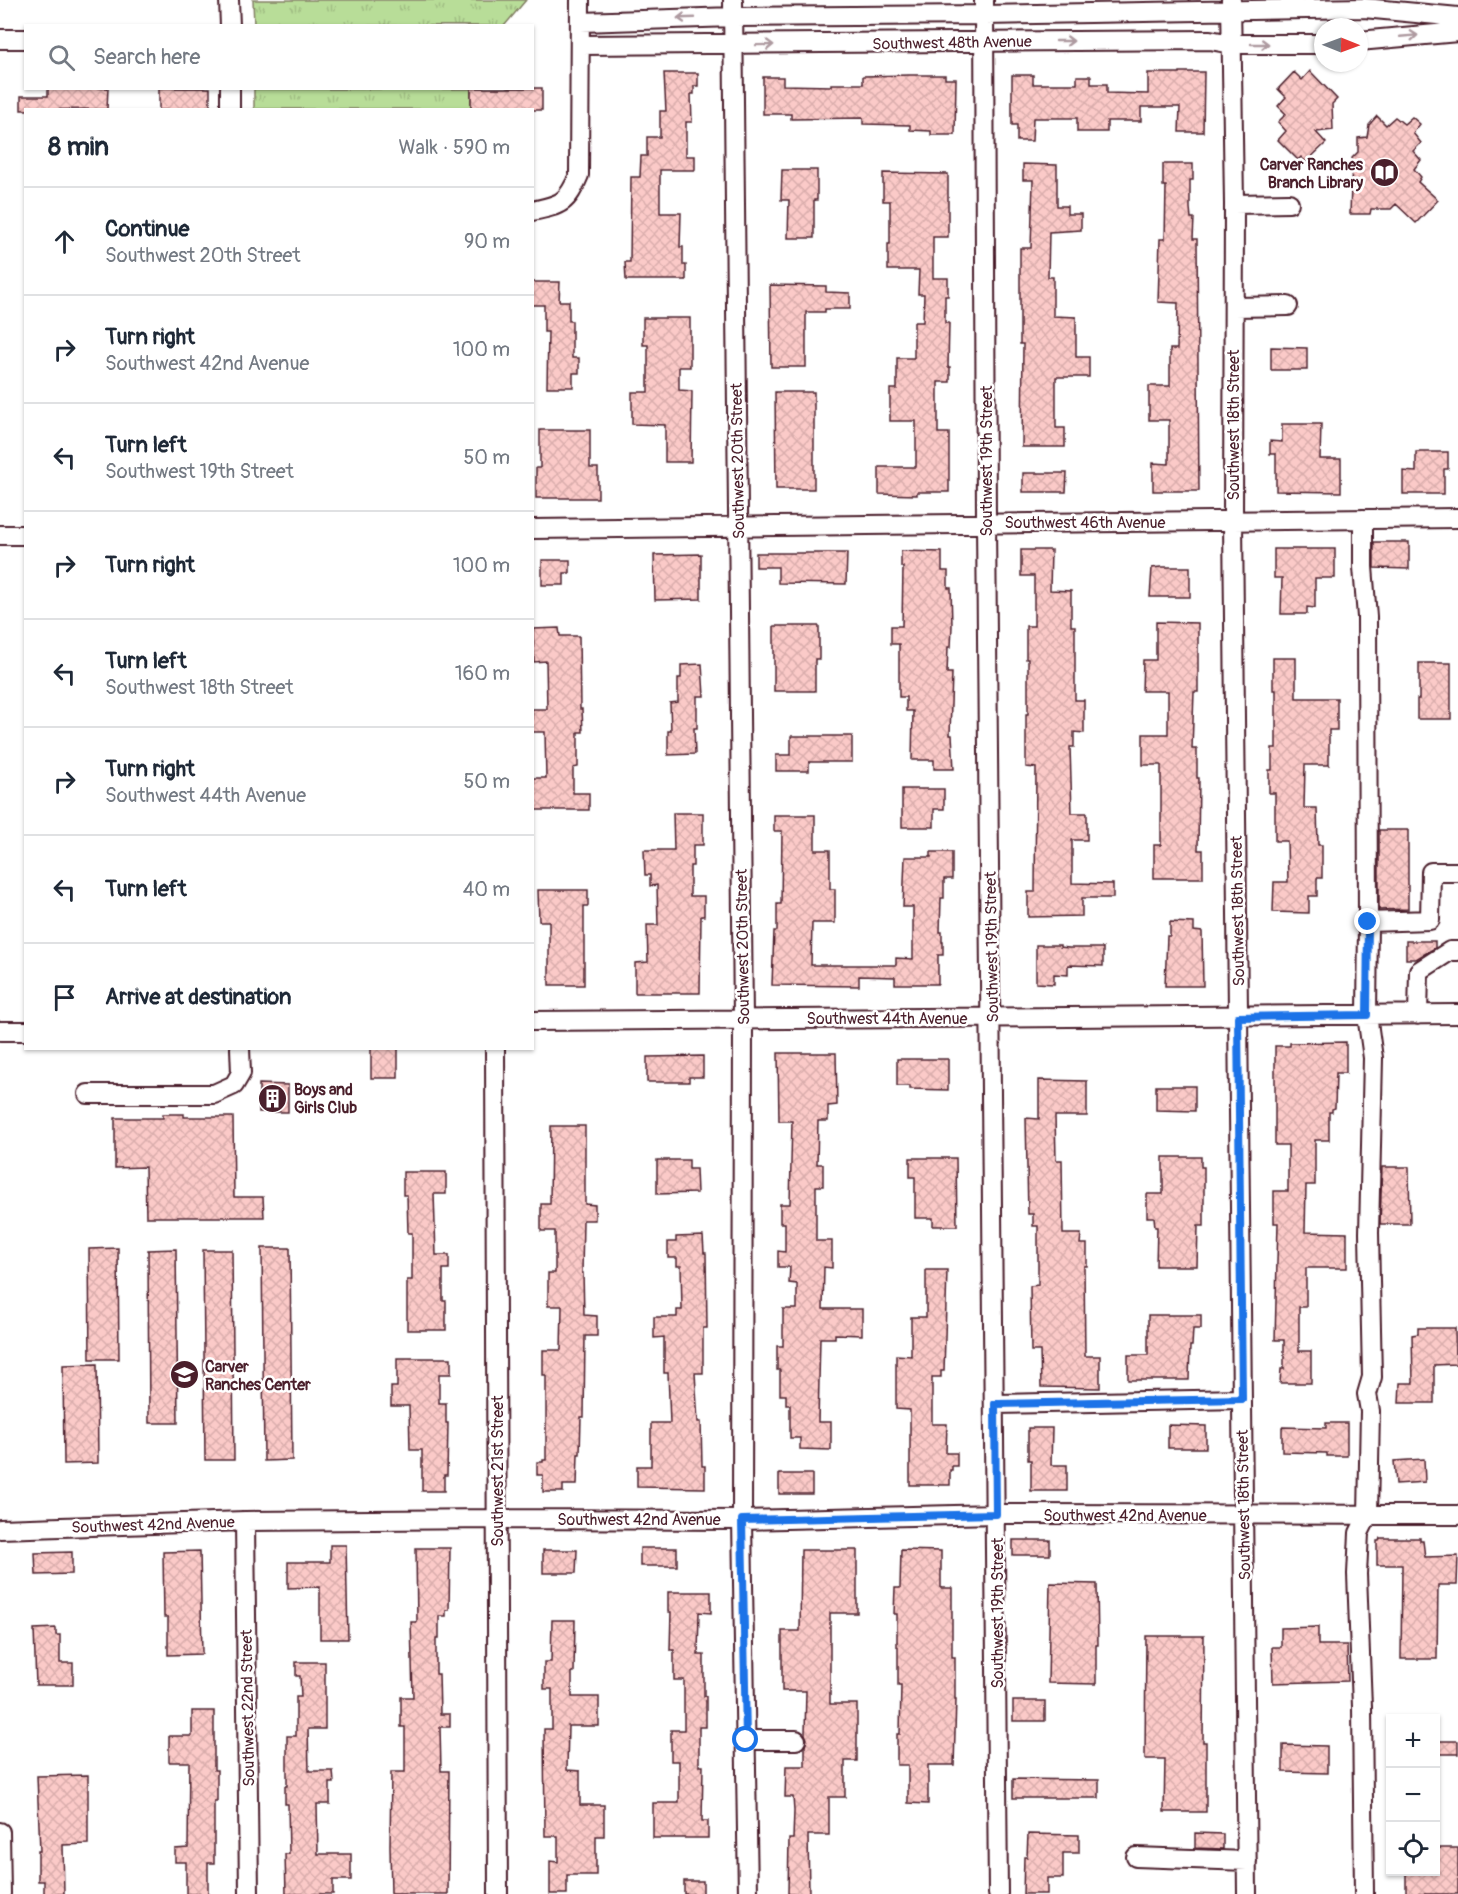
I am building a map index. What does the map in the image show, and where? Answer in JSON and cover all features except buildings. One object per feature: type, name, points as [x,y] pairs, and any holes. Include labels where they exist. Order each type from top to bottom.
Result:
[{"type":"street","points":[[229,0],[230,24]]},
{"type":"street","points":[[534,211],[556,206],[572,193],[579,174],[580,0]]},
{"type":"street","name":"Southwest 48th Avenue","points":[[581,22],[733,8],[1363,4],[1458,17]]},
{"type":"street","name":"Southwest 18th Street","points":[[1231,6],[1234,204],[1233,521],[1247,1894]]},
{"type":"street","name":"Southwest 20th Street","points":[[733,8],[743,1020],[742,1520],[748,1894]]},
{"type":"street","name":"Southwest 19th Street","points":[[984,8],[986,522],[998,1894]]},
{"type":"street","points":[[1368,40],[1458,32]]},
{"type":"street","points":[[0,39],[24,39]]},
{"type":"street","name":"Southwest 48th Avenue","points":[[580,45],[1210,40],[1232,44],[1314,44]]},
{"type":"street","points":[[230,90],[230,108]]},
{"type":"street","points":[[1234,204],[1289,203]]},
{"type":"street","points":[[1234,307],[1288,306]]},
{"type":"street","name":"Southwest 46th Avenue","points":[[534,529],[1458,518]]},
{"type":"street","points":[[1363,519],[1363,567],[1368,617],[1367,1015],[1373,1058],[1370,1153],[1372,1377],[1367,1394],[1370,1411],[1368,1515],[1359,1533],[1357,1574],[1362,1707],[1364,1894]]},
{"type":"street","points":[[0,535],[24,535]]},
{"type":"street","points":[[1368,922],[1430,920],[1431,872],[1458,872]]},
{"type":"street","points":[[1418,1015],[1419,971],[1450,951],[1458,951]]},
{"type":"street","name":"Southwest 44th Avenue","points":[[534,1021],[1458,1014]]},
{"type":"street","points":[[0,1031],[24,1031]]},
{"type":"street","points":[[88,1094],[214,1094],[234,1085],[241,1073],[240,1050]]},
{"type":"street","name":"Southwest 21st Street","points":[[495,1050],[498,1894]]},
{"type":"street","points":[[995,1404],[1242,1399]]},
{"type":"street","name":"Southwest 42nd Avenue","points":[[0,1529],[245,1521],[742,1520],[996,1514],[1458,1515]]},
{"type":"street","name":"Southwest 22nd Street","points":[[245,1521],[249,1894]]},
{"type":"street","points":[[746,1740],[796,1740]]},
{"type":"street","points":[[0,1832],[1,1894]]},
{"type":"street","points":[[1136,1857],[1247,1861]]},
{"type":"green space","points":[[253,0],[526,0],[506,24],[254,24]]},
{"type":"green space","points":[[254,90],[471,90],[471,108],[254,108]]},
{"type":"place","name":"Carver Ranches Branch Library","points":[[1384,173]]},
{"type":"place","name":"Boys and Girls Club","points":[[273,1098]]},
{"type":"place","name":"Carver Ranches Center","points":[[184,1375]]},
{"type":"route","points":[[746,1740],[742,1520],[996,1514],[995,1404],[1242,1399],[1238,1017],[1367,1015],[1368,922]]}]
